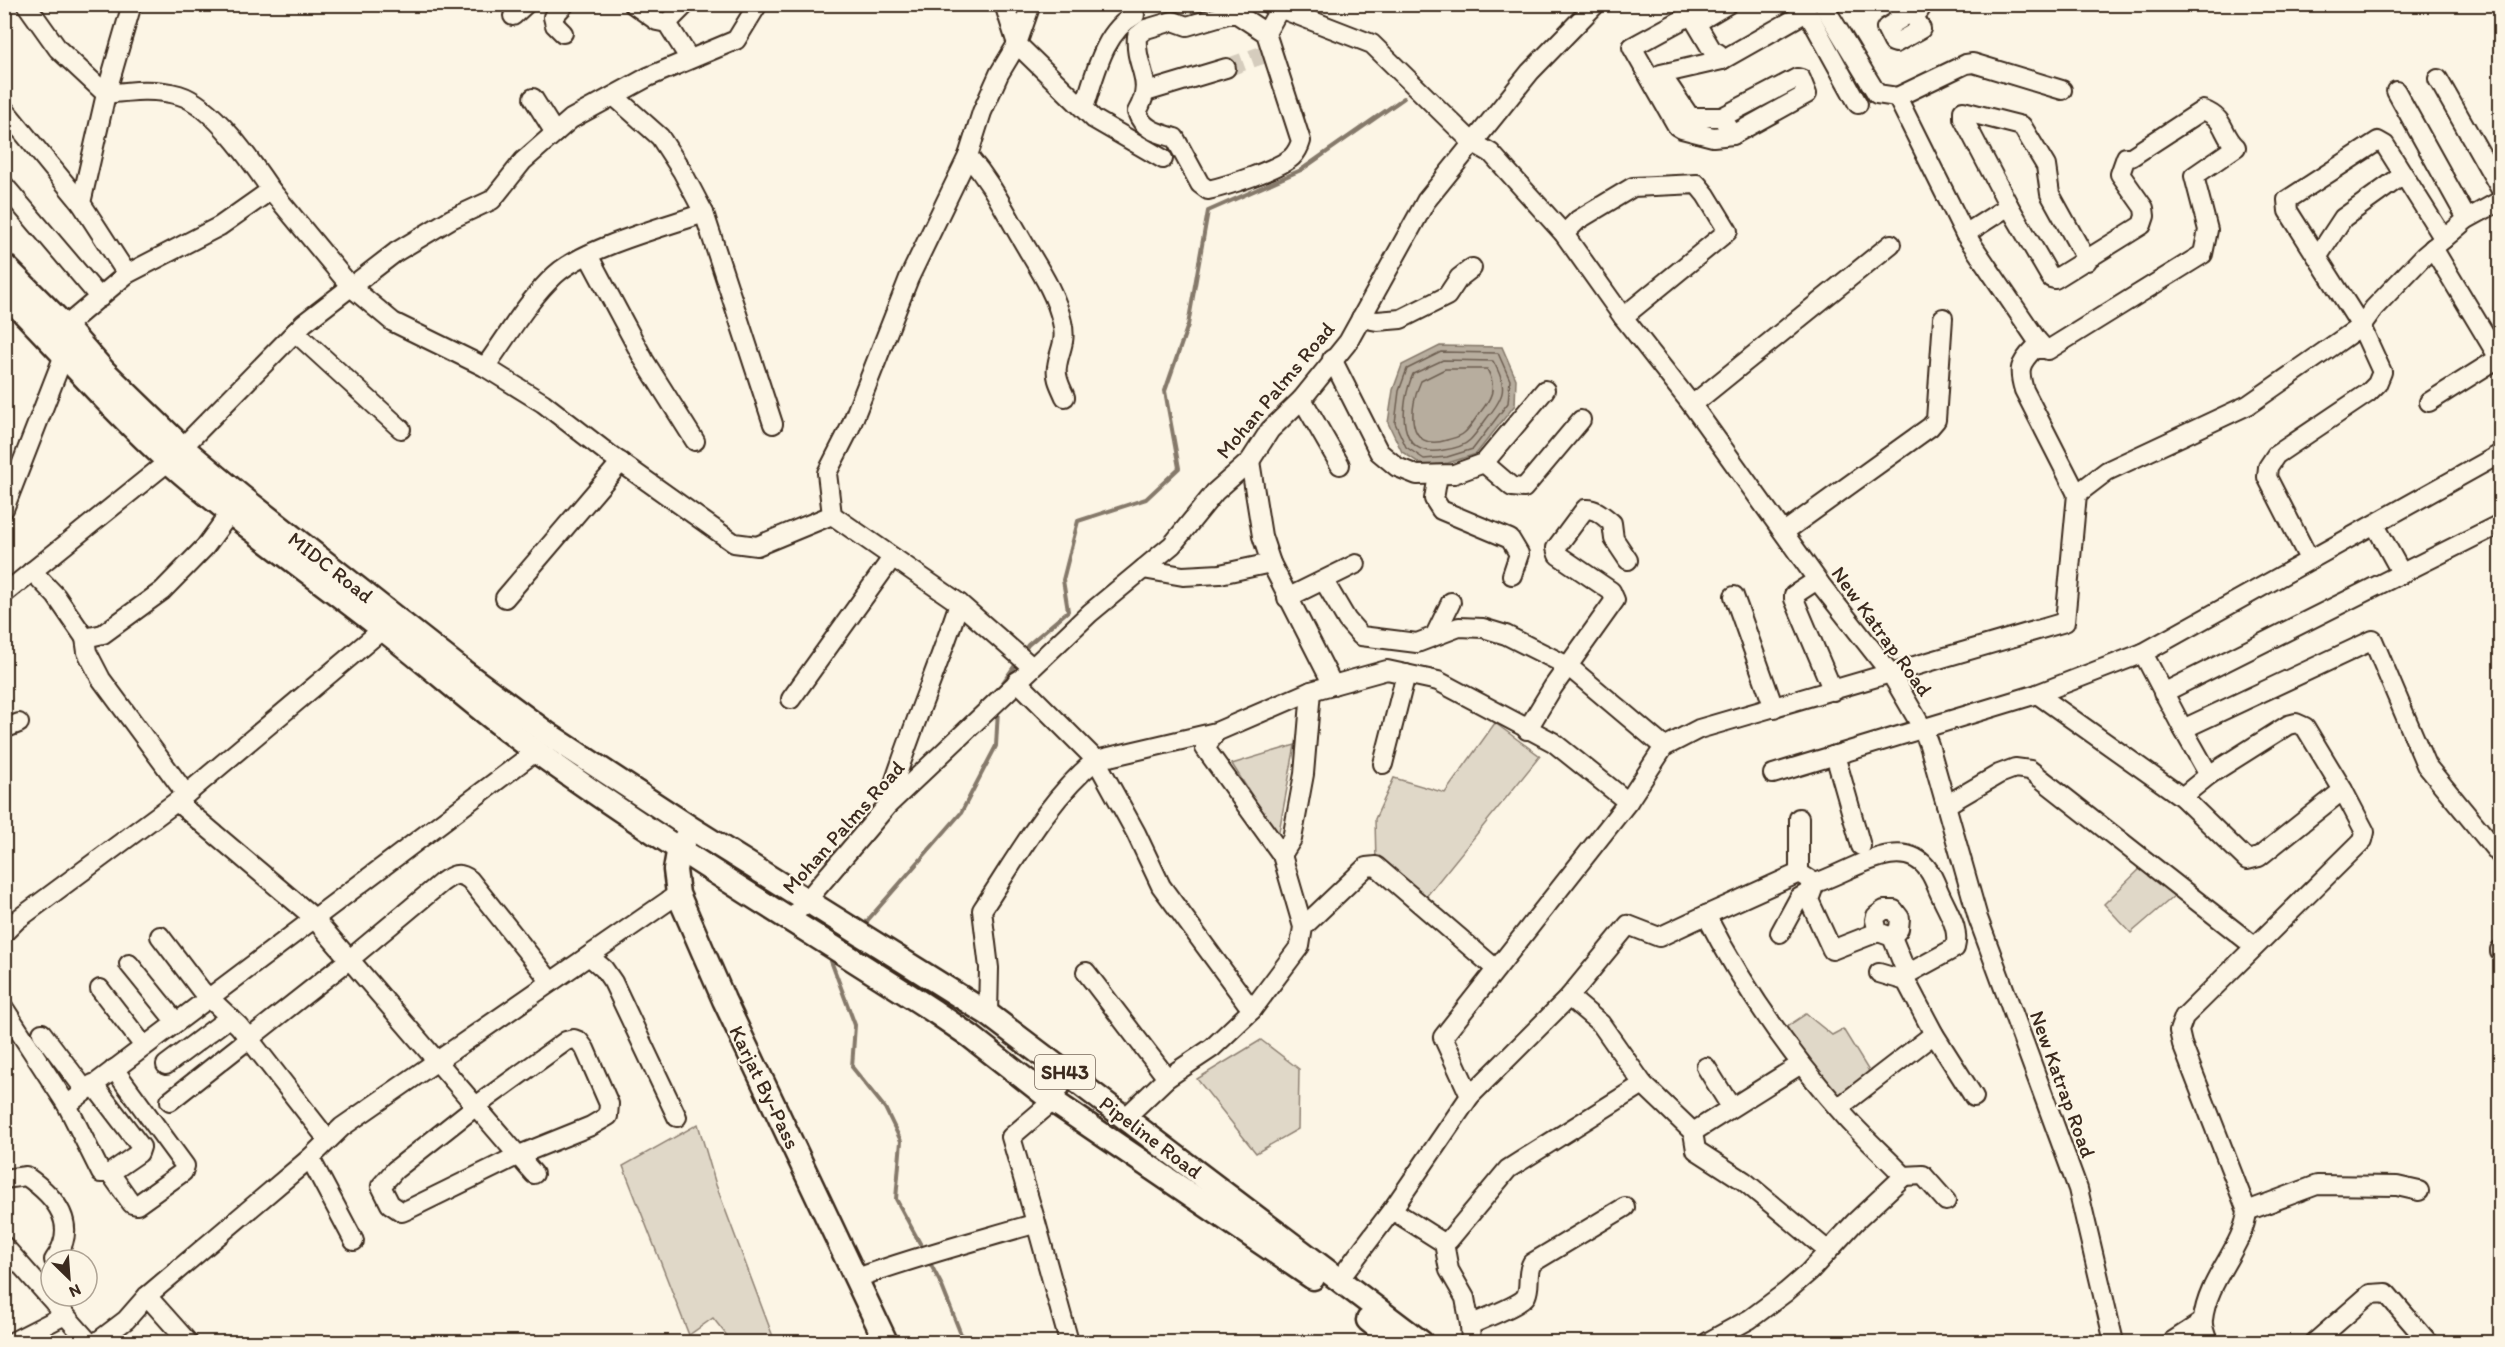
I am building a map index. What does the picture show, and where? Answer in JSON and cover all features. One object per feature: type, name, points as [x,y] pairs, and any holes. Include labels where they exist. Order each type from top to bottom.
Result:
[{"type":"main road","name":"MIDC Road","points":[[4,265],[91,386],[175,454],[251,505],[463,671],[548,734],[691,828]]},
{"type":"main road","name":"MIDC Road","points":[[4,293],[60,340]]},
{"type":"main road","name":"MIDC Road","points":[[175,454],[230,513],[383,629],[451,687],[535,752],[679,847]]},
{"type":"main road","name":"Karjat By-Pass","points":[[691,828],[679,847],[675,870],[678,894],[724,1000],[886,1342]]},
{"type":"main road","name":"Pipeline Road","points":[[691,828],[988,1014],[1421,1342]]},
{"type":"main road","name":"Pipeline Road","points":[[679,847],[961,1030],[1053,1101],[1326,1286],[1395,1342]]},
{"type":"street","points":[[26,4],[57,49],[106,94],[145,90],[181,95],[212,116],[243,150],[271,190],[351,287],[393,322],[485,367],[543,403],[734,543],[757,546],[832,515]]},
{"type":"street","points":[[81,203],[106,94],[132,4]]},
{"type":"street","points":[[563,33],[555,25],[553,17],[566,4]]},
{"type":"street","points":[[633,4],[657,21],[667,23],[689,58]]},
{"type":"street","points":[[667,23],[687,4]]},
{"type":"street","points":[[4,594],[175,454],[295,332],[351,287],[396,252],[451,219],[492,200],[523,161],[571,119],[689,58],[736,40],[758,4]]},
{"type":"street","points":[[1004,4],[1017,44],[1094,120],[1163,159]]},
{"type":"street","points":[[1028,663],[959,603],[832,515],[827,473],[864,395],[909,278],[968,156],[991,93],[1017,44],[1030,4]]},
{"type":"street","name":"Mohan Palms Road","points":[[790,920],[806,898],[886,807],[957,741],[1014,683],[1028,663],[1172,545],[1215,492],[1250,460],[1270,430],[1302,399],[1348,342],[1426,201],[1530,72],[1596,4]]},
{"type":"street","points":[[1728,4],[1696,14],[1633,48],[1679,128],[1713,137],[1733,135],[1807,94],[1801,79],[1798,78],[1722,117],[1689,117],[1661,74],[1722,60],[1813,9]]},
{"type":"street","points":[[1896,4],[1902,18],[1886,28],[1893,42],[1896,43],[1920,29],[1914,16],[1920,10],[1918,4]]},
{"type":"street","points":[[1266,33],[1237,14],[1228,14],[1187,26],[1173,21],[1146,29],[1137,36],[1136,47],[1146,83],[1145,98],[1137,112],[1141,123],[1154,132],[1175,138],[1200,184],[1208,190],[1222,187],[1284,163],[1298,151],[1301,141],[1267,53],[1266,33],[1274,6]]},
{"type":"street","name":"New Katrap Road","points":[[1274,6],[1372,44],[1472,142],[1491,153],[1564,234],[1623,317],[1692,405],[1817,580],[1891,674],[1923,729],[1978,918],[2078,1189],[2114,1342]]},
{"type":"street","points":[[1813,9],[1874,93],[1897,97],[1966,64],[1973,63],[2062,90]]},
{"type":"street","points":[[1813,9],[1858,104]]},
{"type":"street","points":[[1696,14],[1712,50],[1719,53],[1722,60]]},
{"type":"street","points":[[1084,108],[1098,64],[1114,31],[1135,15]]},
{"type":"street","points":[[1146,92],[1226,68]]},
{"type":"street","points":[[2438,79],[2500,188]]},
{"type":"street","points":[[2396,91],[2467,219]]},
{"type":"street","points":[[614,96],[660,137],[682,171],[704,213],[773,424]]},
{"type":"street","points":[[1897,97],[1963,229],[2045,349]]},
{"type":"street","points":[[533,98],[555,133]]},
{"type":"street","points":[[4,110],[81,203],[127,274]]},
{"type":"street","points":[[1470,1096],[1443,1037],[1628,802],[1664,747],[1699,729],[2066,622],[2077,494],[2024,390],[2019,376],[2022,361],[2034,349],[2052,348],[2202,254],[2208,230],[2194,176],[2236,147],[2232,144],[2222,121],[2215,114],[2203,110],[2131,157],[2126,157],[2120,174],[2144,208],[2145,216],[2142,225],[2087,261],[2053,279],[2007,202],[1963,118],[1963,111],[2022,126],[2046,166],[2050,194],[2087,261]]},
{"type":"street","points":[[1722,117],[1733,135]]},
{"type":"street","points":[[2309,559],[2267,477],[2268,467],[2276,455],[2368,393],[2378,384],[2382,372],[2361,326],[2288,211],[2287,200],[2378,141],[2385,145],[2403,175],[2499,358],[2429,402]]},
{"type":"street","points":[[968,156],[1000,198],[1051,292],[1063,323],[1063,347],[1057,372],[1065,397]]},
{"type":"street","points":[[2318,256],[2343,218],[2403,175]]},
{"type":"street","points":[[1564,234],[1578,220],[1633,187],[1697,184],[1706,195],[1728,231],[1623,317]]},
{"type":"street","points":[[4,185],[100,298]]},
{"type":"street","points":[[5,507],[60,340],[100,298],[127,274],[220,226],[271,190]]},
{"type":"street","points":[[2077,494],[2108,471],[2248,405],[2361,326],[2374,308],[2439,244],[2467,219],[2500,201]]},
{"type":"street","points":[[1963,229],[2007,202]]},
{"type":"street","points":[[485,367],[535,299],[554,276],[569,264],[704,213]]},
{"type":"street","points":[[1692,405],[1891,244]]},
{"type":"street","points":[[588,255],[644,360],[695,441]]},
{"type":"street","points":[[1361,318],[1377,321],[1401,319],[1447,296],[1460,278],[1472,268]]},
{"type":"street","points":[[1784,532],[1930,427],[1936,420],[1943,318]]},
{"type":"street","points":[[295,332],[401,429]]},
{"type":"street","points":[[1332,359],[1379,452],[1396,467],[1417,475],[1454,474],[1485,463],[1545,390]]},
{"type":"street","points":[[1302,399],[1340,465]]},
{"type":"street","points":[[1485,463],[1512,487],[1524,488],[1581,420]]},
{"type":"street","points":[[1773,774],[2037,694],[2143,653],[2500,454]]},
{"type":"street","points":[[1250,460],[1262,536],[1271,563],[1333,685]]},
{"type":"street","points":[[505,598],[621,462]]},
{"type":"street","points":[[1438,475],[1434,499],[1441,510],[1510,539],[1516,546],[1519,554],[1512,575]]},
{"type":"street","points":[[1527,730],[1568,666],[1615,600],[1614,594],[1558,555],[1556,548],[1585,509],[1590,509],[1595,510],[1612,523],[1614,539],[1628,560]]},
{"type":"street","points":[[85,638],[103,634],[162,591],[205,547],[230,513]]},
{"type":"street","points":[[2163,693],[2500,524]]},
{"type":"street","points":[[2374,525],[2402,574]]},
{"type":"street","points":[[791,699],[892,558]]},
{"type":"street","points":[[1143,569],[1183,576],[1220,574],[1271,563]]},
{"type":"street","points":[[1287,598],[1356,564]]},
{"type":"street","points":[[32,571],[56,596],[85,638],[87,652],[101,679],[183,797]]},
{"type":"street","points":[[1817,580],[1794,595],[1794,598],[1833,691]]},
{"type":"street","points":[[1324,581],[1347,620],[1361,636],[1418,644],[1435,635],[1459,627],[1483,628],[1506,635],[1568,666],[1664,747]]},
{"type":"street","points":[[1734,596],[1774,708]]},
{"type":"street","points":[[1435,635],[1451,602]]},
{"type":"street","points":[[886,807],[914,725],[943,654],[959,603]]},
{"type":"street","points":[[383,629],[177,802],[313,917],[534,1174]]},
{"type":"street","points":[[2183,729],[2373,640],[2426,765],[2500,855]]},
{"type":"street","points":[[2143,653],[2209,775]]},
{"type":"street","points":[[988,1014],[989,968],[982,910],[1040,823],[1080,773],[1096,760],[1216,732],[1311,691],[1387,670],[1438,681],[1553,742],[1628,802]]},
{"type":"street","points":[[1383,764],[1406,674]]},
{"type":"street","points":[[1014,683],[1096,760],[1136,832],[1161,886],[1252,1010]]},
{"type":"street","points":[[1282,855],[1292,838],[1304,774],[1311,691]]},
{"type":"street","points":[[2037,694],[2182,797],[2244,858],[2253,860],[2343,790]]},
{"type":"street","points":[[2182,797],[2209,775],[2288,725],[2296,723],[2305,727],[2363,824],[2365,832],[2363,840],[2184,1017],[2179,1031],[2247,1211],[2243,1230],[2211,1290],[2202,1322],[2208,1342]]},
{"type":"street","points":[[1126,1117],[1167,1078],[1212,1048],[1252,1010],[1300,946],[1303,927],[1282,855],[1205,748],[1216,732]]},
{"type":"street","points":[[156,1051],[176,1027],[313,917],[535,752]]},
{"type":"street","points":[[1835,755],[1861,846]]},
{"type":"street","points":[[1946,805],[1999,774],[2015,768],[2031,770],[2254,946]]},
{"type":"street","points":[[4,933],[17,920],[183,797]]},
{"type":"street","points":[[1339,1280],[1392,1209],[1470,1096],[1569,996],[1628,926],[1659,938],[1706,915],[1808,882],[1832,878],[1871,859],[1897,852],[1917,860],[1929,870],[1957,931],[1955,948],[1911,972],[1905,969],[1885,935],[1832,950],[1809,900],[1808,882],[1799,818]]},
{"type":"street","points":[[1303,927],[1366,867],[1376,866],[1496,969]]},
{"type":"street","points":[[170,1101],[249,1040],[272,1018],[350,959],[441,883],[459,874],[470,880],[551,982]]},
{"type":"street","points":[[1780,933],[1808,882]]},
{"type":"street","points":[[97,1342],[126,1320],[143,1300],[310,1158],[342,1127],[678,894]]},
{"type":"street","points":[[1706,915],[1750,988],[1801,1065],[1838,1108],[1904,1176]]},
{"type":"street","points":[[160,936],[201,990],[202,1007]]},
{"type":"street","points":[[589,956],[604,969],[613,982],[677,1117]]},
{"type":"street","points":[[129,964],[176,1027]]},
{"type":"street","points":[[1086,972],[1167,1078]]},
{"type":"street","points":[[1879,973],[1906,981],[1934,1034],[1974,1097]]},
{"type":"street","points":[[100,989],[156,1051]]},
{"type":"street","points":[[1569,996],[1601,1024],[1643,1084],[1693,1132],[1696,1150],[1744,1181],[1828,1251]]},
{"type":"street","points":[[202,1007],[226,1020],[249,1040],[328,1140]]},
{"type":"street","points":[[4,1008],[67,1105],[101,1173],[110,1173],[141,1151],[42,1033]]},
{"type":"street","points":[[67,1105],[114,1069],[226,1020]]},
{"type":"street","points":[[1838,1108],[1934,1034]]},
{"type":"street","points":[[574,1039],[579,1041],[585,1048],[609,1104],[608,1116],[591,1126],[519,1155],[402,1212],[390,1204],[381,1189],[383,1182],[476,1106],[566,1041],[574,1039]]},
{"type":"street","points":[[1693,1132],[1801,1065]]},
{"type":"street","points":[[1706,1067],[1731,1107]]},
{"type":"street","points":[[110,1173],[135,1205],[183,1172],[185,1166],[114,1069]]},
{"type":"street","points":[[1067,1073],[1053,1101],[1011,1137],[1069,1342]]},
{"type":"street","points":[[1444,1243],[1457,1231],[1508,1169],[1643,1084]]},
{"type":"street","points":[[310,1158],[354,1241]]},
{"type":"street","points":[[1708,1342],[1750,1319],[1786,1292],[1904,1176],[1923,1175],[1946,1201]]},
{"type":"street","points":[[4,1179],[26,1176],[40,1186],[54,1201],[63,1217],[66,1234],[62,1248]]},
{"type":"street","points":[[2247,1211],[2317,1185],[2397,1186],[2419,1191]]},
{"type":"street","points":[[1392,1209],[1444,1243],[1449,1270],[1465,1298],[1470,1334],[1521,1301],[1527,1291],[1529,1268],[1532,1263],[1625,1207]]},
{"type":"street","points":[[857,1278],[905,1260],[934,1254],[1030,1225],[1035,1219]]},
{"type":"street","points":[[4,1246],[89,1342]]},
{"type":"street","points":[[34,1280],[39,1275]]},
{"type":"street","points":[[2315,1342],[2370,1294],[2379,1293],[2386,1293],[2428,1342]]},
{"type":"street","points":[[143,1300],[176,1342]]},
{"type":"street","points":[[143,1300],[188,1342]]},
{"type":"street","points":[[12,1342],[65,1315]]},
{"type":"street","points":[[2171,1342],[2202,1322]]},
{"type":"shaded area","points":[[1495,723],[1540,756],[1421,903],[1376,863],[1375,819],[1394,778],[1445,793]]},
{"type":"shaded area","points":[[1295,745],[1278,837],[1232,764]]},
{"type":"shaded area","points":[[2147,862],[2174,896],[2131,933],[2104,904]]},
{"type":"shaded area","points":[[1806,1014],[1832,1035],[1843,1029],[1872,1076],[1837,1102],[1782,1030]]},
{"type":"shaded area","points":[[1261,1040],[1299,1069],[1298,1129],[1256,1153],[1197,1079]]},
{"type":"shaded area","points":[[698,1124],[716,1185],[775,1342],[732,1342],[713,1318],[689,1335],[623,1166]]},
{"type":"water","points":[[1440,346],[1502,347],[1516,379],[1515,405],[1476,454],[1448,463],[1424,466],[1402,452],[1388,423],[1393,390],[1402,365]]},
{"type":"waterway","points":[[1023,652],[1028,645],[1068,611],[1063,580],[1078,521],[1146,499],[1179,468],[1165,391],[1188,325],[1208,211],[1301,170],[1404,98]]},
{"type":"waterway","points":[[1000,687],[1018,661]]},
{"type":"waterway","points":[[867,921],[961,813],[996,746],[998,709]]},
{"type":"waterway","points":[[831,961],[855,1025],[852,1067],[885,1108],[901,1141],[896,1199],[923,1249]]},
{"type":"waterway","points":[[929,1261],[941,1284],[964,1342]]},
{"type":"tunnel","points":[[1226,68],[1262,55]]}]
